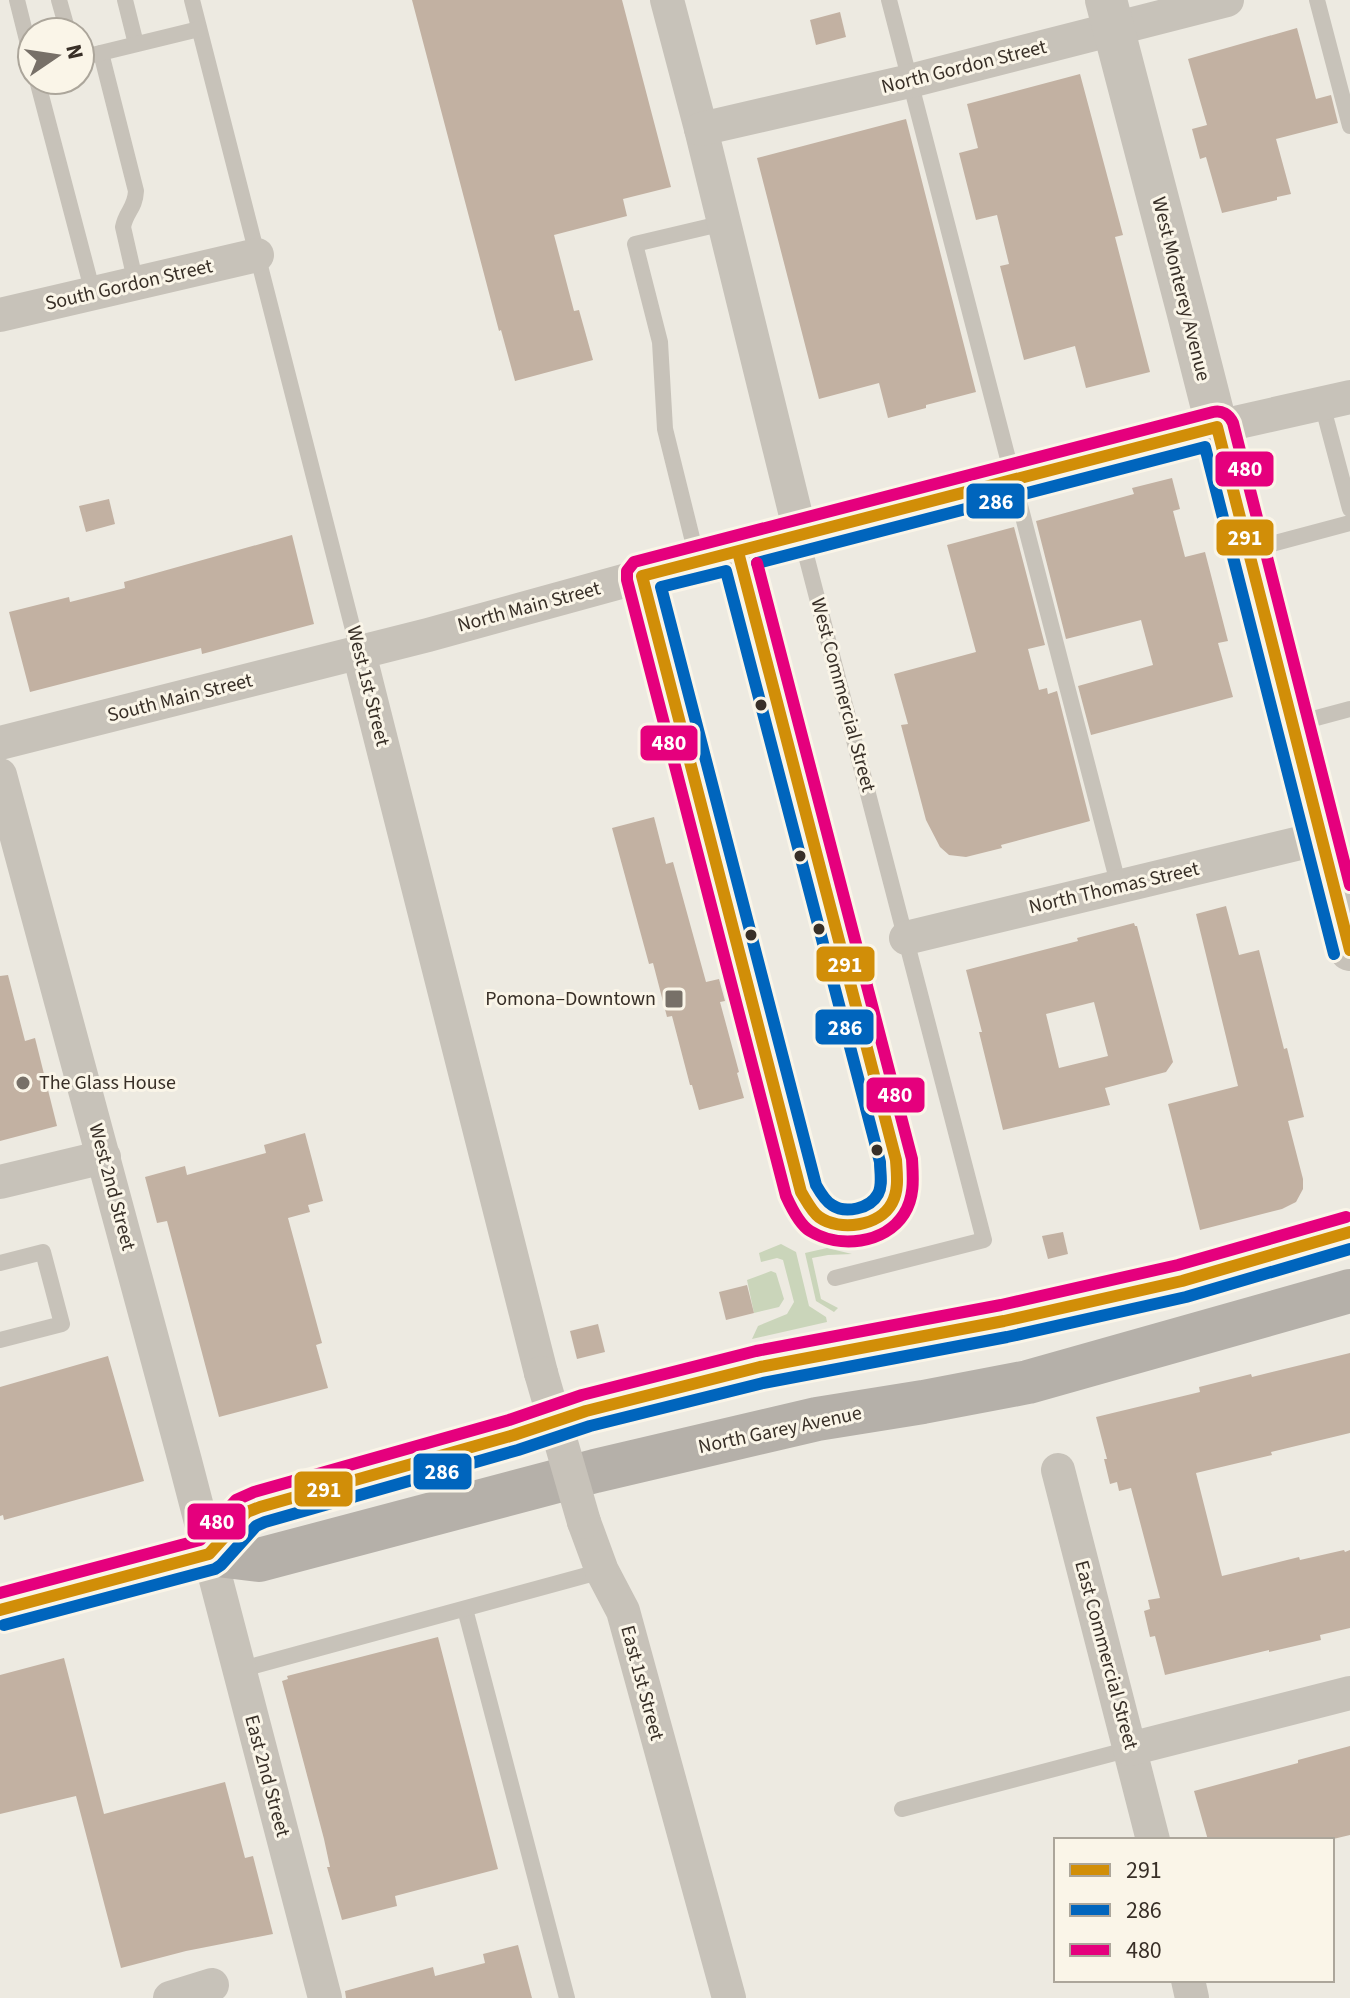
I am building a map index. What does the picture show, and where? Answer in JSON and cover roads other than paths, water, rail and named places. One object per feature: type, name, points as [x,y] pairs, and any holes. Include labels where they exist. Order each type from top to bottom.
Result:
[{"type":"main road","points":[[0,1610],[209,1554],[247,1512],[260,1507],[514,1435],[586,1411],[760,1367],[1004,1321],[1182,1281],[1350,1232]]},
{"type":"main road","name":"North Garey Avenue","points":[[209,1554],[259,1560],[595,1471],[817,1419],[1028,1382],[1350,1291]]},
{"type":"street","name":"West Commercial Street","points":[[667,0],[801,536]]},
{"type":"street","name":"North Gordon Street","points":[[701,129],[910,81],[1110,15],[1227,0]]},
{"type":"street","name":"West Monterey Avenue","points":[[1110,15],[1321,838],[1347,927]]},
{"type":"street","name":"South Gordon Street","points":[[0,315],[257,255]]},
{"type":"street","name":"North Main Street","points":[[359,653],[1217,427],[1336,401]]},
{"type":"street","name":"South Main Street","points":[[0,743],[359,653]]},
{"type":"street","name":"West 1st Street","points":[[359,653],[541,1373]]},
{"type":"street","name":"West 2nd Street","points":[[0,775],[209,1554]]},
{"type":"street","name":"North Thomas Street","points":[[906,938],[1321,838]]},
{"type":"street","points":[[0,1182],[104,1157]]},
{"type":"street","name":"East 1st Street","points":[[541,1373],[584,1522],[602,1571],[623,1611],[729,1998]]},
{"type":"street","name":"East Commercial Street","points":[[1058,1470],[1152,1838]]},
{"type":"street","name":"East 2nd Street","points":[[209,1554],[325,1998]]},
{"type":"street","points":[[1130,1749],[1350,1693]]},
{"type":"street","points":[[170,1998],[212,1985]]},
{"type":"lane","points":[[125,0],[136,44]]},
{"type":"lane","name":"West 1st Street","points":[[192,0],[359,653]]},
{"type":"lane","points":[[889,0],[1119,887]]},
{"type":"lane","points":[[1317,0],[1350,126]]},
{"type":"lane","points":[[96,54],[199,29]]},
{"type":"lane","points":[[101,53],[136,191],[135,203],[123,227],[136,284]]},
{"type":"lane","points":[[41,96],[93,293]]},
{"type":"lane","points":[[698,562],[665,429],[660,342],[635,244],[724,223]]},
{"type":"lane","points":[[1336,401],[1350,509]]},
{"type":"lane","points":[[1249,550],[1350,523]]},
{"type":"lane","name":"West Commercial Street","points":[[801,536],[984,1240],[835,1278]]},
{"type":"lane","points":[[642,576],[801,1192],[818,1217],[837,1225],[856,1225],[877,1219],[891,1205],[897,1186],[896,1160],[738,552]]},
{"type":"lane","points":[[1292,724],[1350,709]]},
{"type":"lane","points":[[0,1263],[43,1252],[62,1324],[0,1340]]},
{"type":"lane","points":[[239,1670],[602,1571]]},
{"type":"lane","points":[[465,1609],[567,1998]]},
{"type":"lane","points":[[902,1809],[1130,1749]]},
{"type":"place","name":"Pomona–Downtown","points":[[674,999]]},
{"type":"place","name":"The Glass House","points":[[23,1083]]}]
